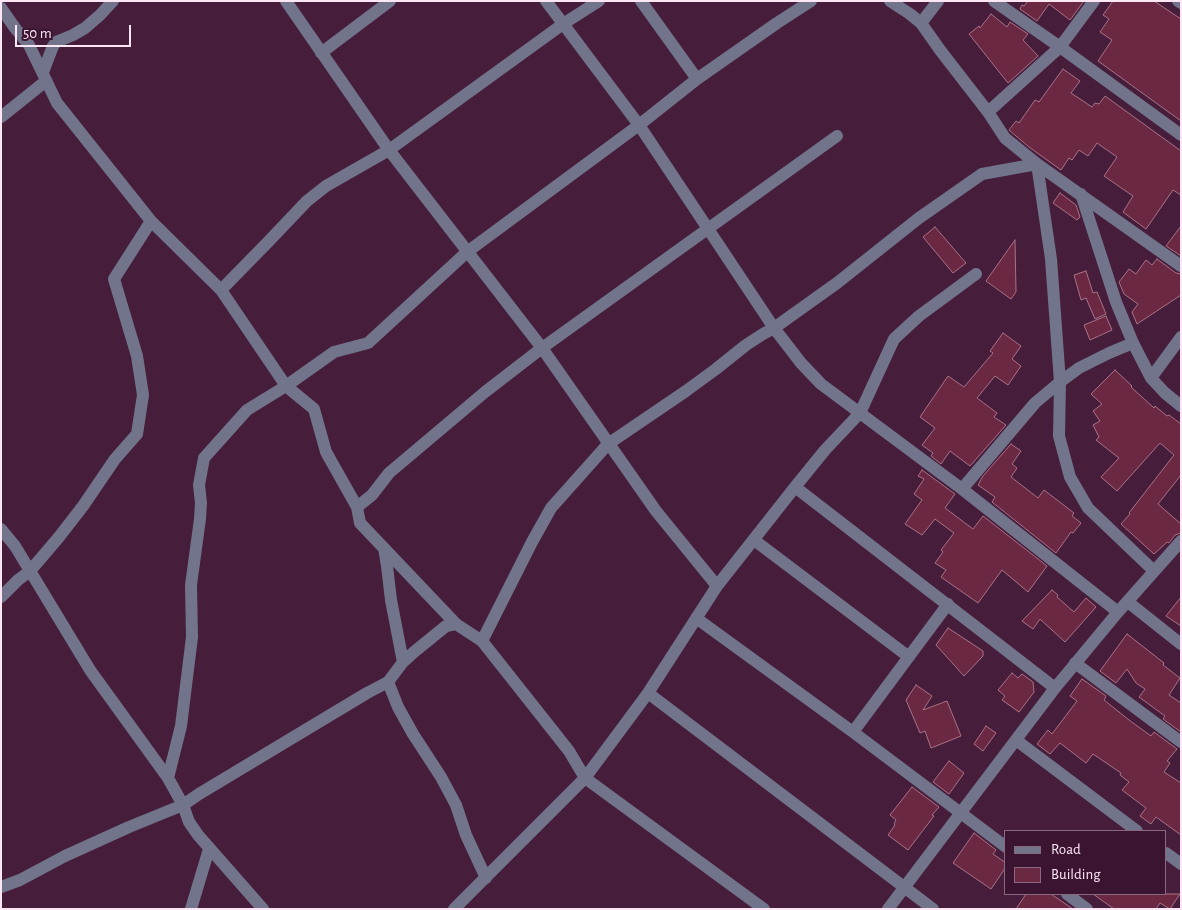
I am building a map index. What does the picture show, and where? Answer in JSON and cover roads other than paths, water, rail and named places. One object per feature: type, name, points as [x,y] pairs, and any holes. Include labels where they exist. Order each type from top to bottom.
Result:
[{"type":"street","points":[[1,117],[44,77],[53,46],[56,42],[85,28],[113,1]]},
{"type":"street","points":[[286,1],[389,150],[542,348],[656,511],[717,586]]},
{"type":"street","points":[[321,53],[390,1]]},
{"type":"street","points":[[546,1],[639,126],[774,328],[801,363],[821,384],[962,489],[1118,612]]},
{"type":"street","points":[[221,290],[307,200],[326,186],[389,150],[563,24],[599,1]]},
{"type":"street","points":[[641,1],[698,79]]},
{"type":"street","points":[[168,778],[181,726],[192,637],[191,585],[200,518],[199,485],[204,458],[247,410],[286,386],[334,352],[368,343],[467,252],[639,126],[698,79],[811,1]]},
{"type":"street","points":[[890,1],[922,23],[940,50],[988,112],[1004,138],[1037,164],[1181,266]]},
{"type":"street","points":[[922,23],[938,1]]},
{"type":"street","points":[[994,1],[1181,135]]},
{"type":"street","points":[[988,112],[1060,47],[1094,1]]},
{"type":"street","points":[[1178,1],[1181,4]]},
{"type":"street","points":[[1,8],[29,45],[57,104],[151,221],[221,290],[286,386],[314,409],[326,452],[357,507],[360,523],[456,624],[482,641],[568,750],[584,778],[764,909]]},
{"type":"street","points":[[357,507],[372,495],[388,473],[478,398],[542,348],[837,136]]},
{"type":"street","points":[[482,641],[551,508],[608,444],[686,391],[763,334],[837,283],[919,218],[982,174],[1037,164]]},
{"type":"street","points":[[1037,164],[1051,259],[1060,382],[1059,436],[1070,477],[1088,508],[1154,572]]},
{"type":"street","points":[[1081,194],[1116,302],[1133,344],[1151,378],[1181,406]]},
{"type":"street","points":[[1,597],[30,571],[83,506],[115,459],[137,434],[143,395],[136,356],[114,280],[151,221]]},
{"type":"street","points":[[454,909],[584,778],[648,692],[717,586],[795,487],[860,413],[894,340],[919,316],[976,274]]},
{"type":"street","points":[[1151,378],[1181,337]]},
{"type":"street","points":[[962,489],[1035,403],[1079,368],[1109,353],[1133,344]]},
{"type":"street","points":[[795,487],[1055,688]]},
{"type":"street","points":[[1,529],[15,546],[90,670],[168,778],[183,805],[189,822],[209,849],[263,909]]},
{"type":"street","points":[[754,540],[909,657]]},
{"type":"street","points":[[888,909],[1075,662],[1181,541]]},
{"type":"street","points":[[384,548],[391,600],[403,662]]},
{"type":"street","points":[[1128,602],[1181,644]]},
{"type":"street","points":[[853,732],[948,604]]},
{"type":"street","points":[[696,618],[853,732],[1004,845]]},
{"type":"street","points":[[1,887],[20,880],[65,856],[183,805],[388,682],[403,662],[446,626],[456,624]]},
{"type":"street","points":[[1075,662],[1181,742]]},
{"type":"street","points":[[388,682],[398,707],[413,734],[442,776],[486,878]]},
{"type":"street","points":[[648,692],[933,909]]},
{"type":"street","points":[[1016,740],[1136,830]]},
{"type":"street","points":[[191,909],[209,849]]},
{"type":"street","points":[[1167,853],[1181,864]]},
{"type":"street","points":[[1069,895],[1087,909]]}]
